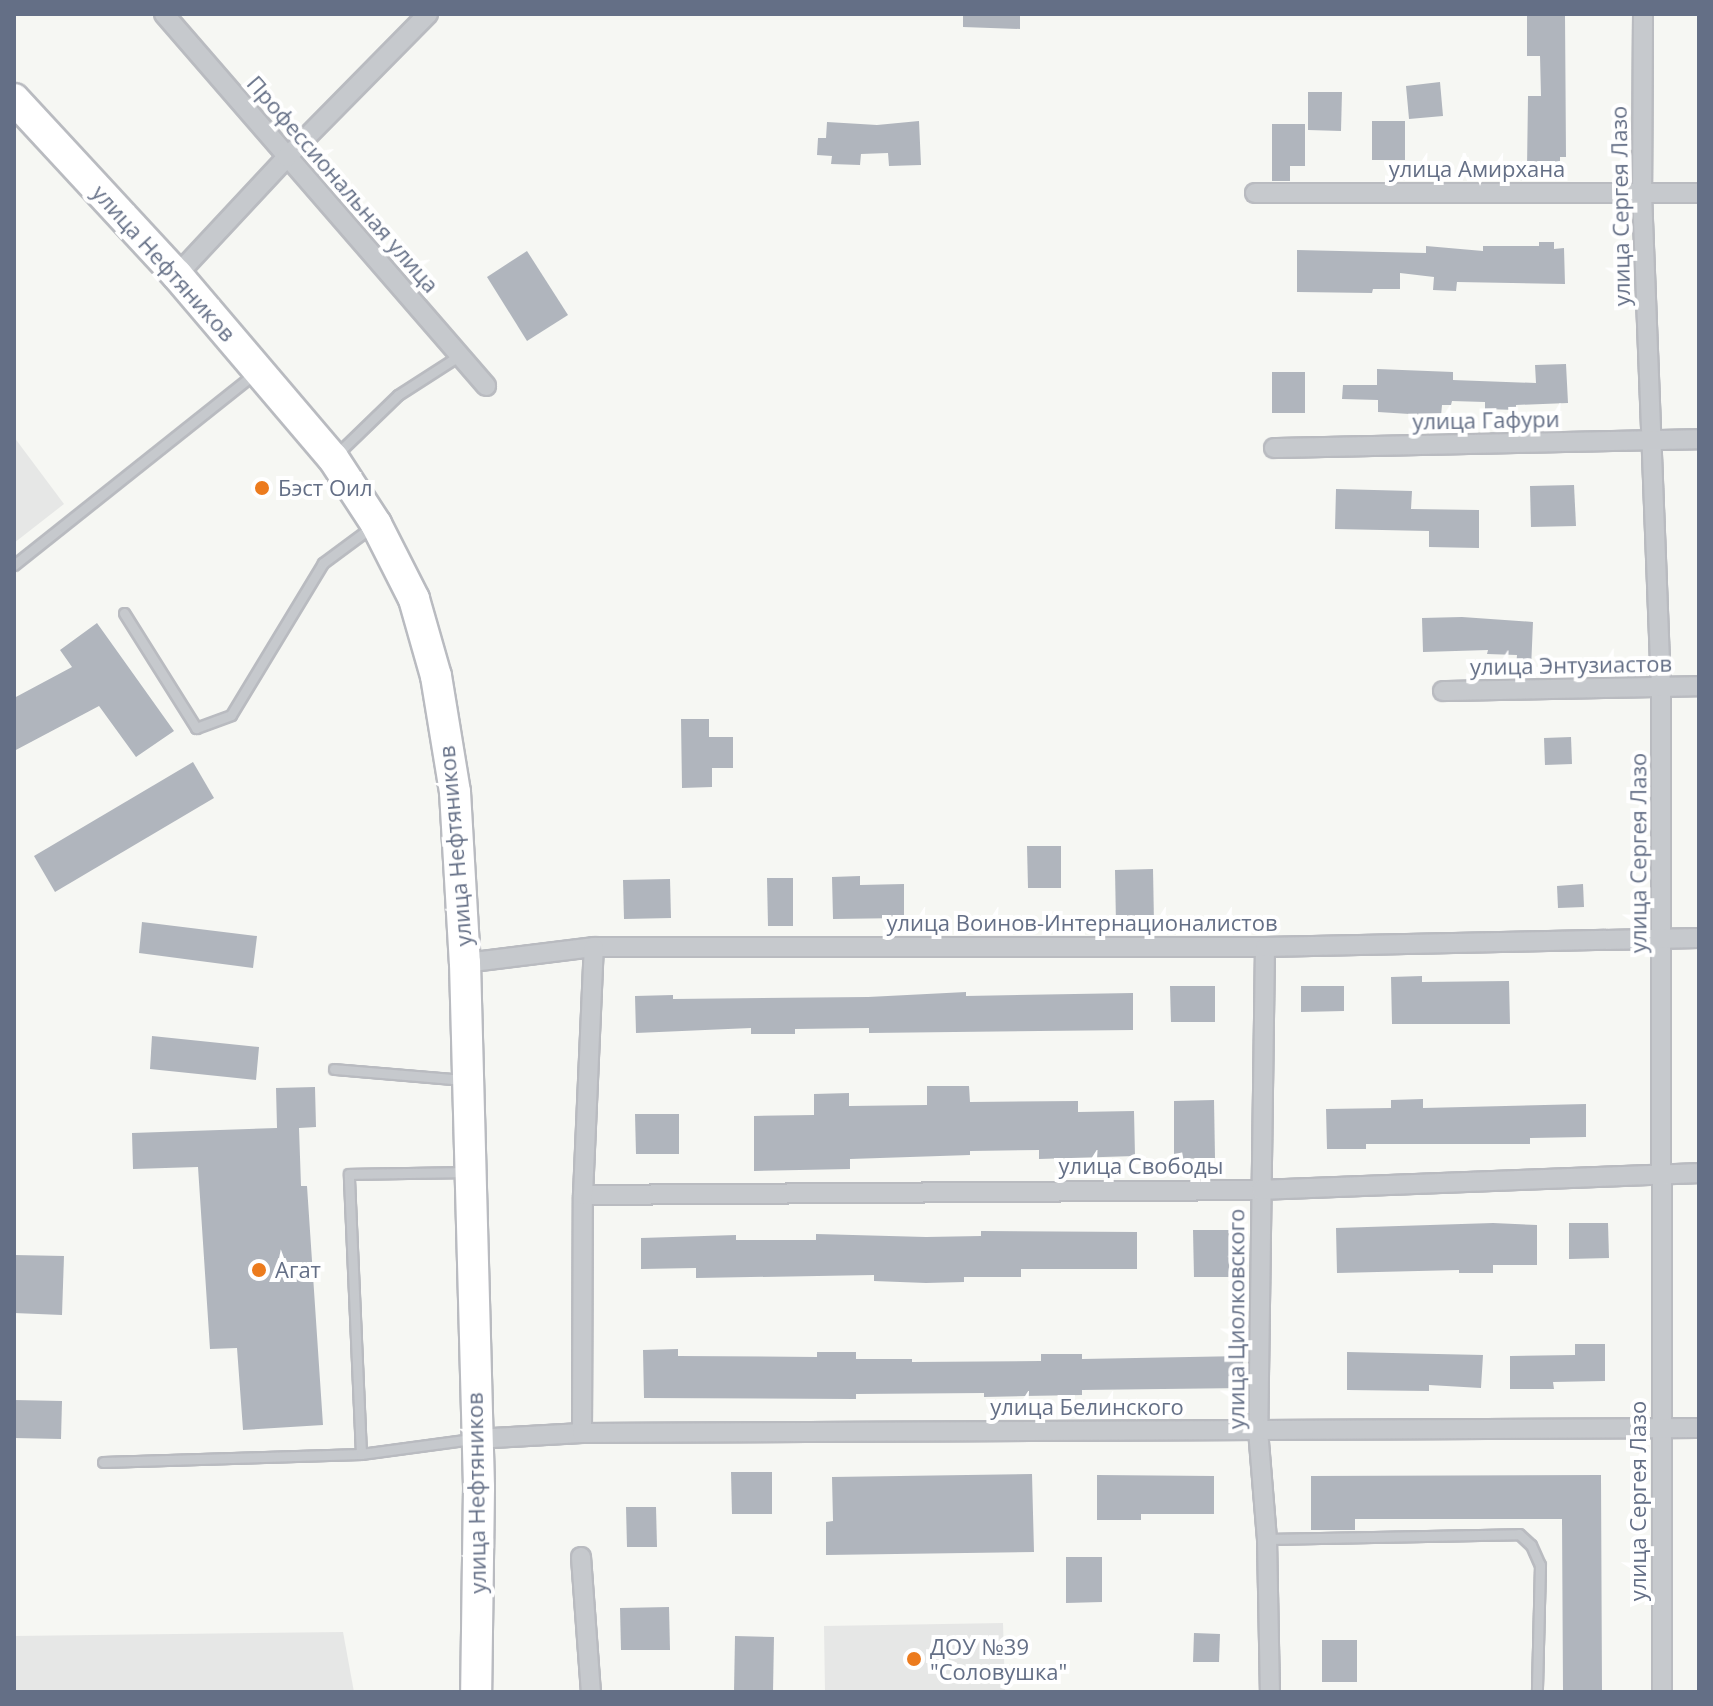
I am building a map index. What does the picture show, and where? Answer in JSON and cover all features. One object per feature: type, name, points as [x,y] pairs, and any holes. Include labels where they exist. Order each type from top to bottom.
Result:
[{"type":"main road","name":"улица Нефтяников","points":[[14,99],[177,275],[333,458],[376,524],[414,599],[436,676],[455,792],[465,963],[475,1439],[479,1488],[476,1692]]},
{"type":"street","name":"Профессиональная улица","points":[[164,14],[486,386]]},
{"type":"street","points":[[177,275],[287,157],[428,14]]},
{"type":"street","name":"улица Сергея Лазо","points":[[1643,14],[1642,194],[1649,441],[1661,686],[1659,1174],[1663,1428],[1662,1692]]},
{"type":"street","name":"улица Амирхана","points":[[1255,193],[1699,193]]},
{"type":"street","name":"улица Гафури","points":[[1274,448],[1699,439]]},
{"type":"street","name":"улица Энтузиастов","points":[[1443,691],[1699,686]]},
{"type":"street","name":"улица Воинов-Интернационалистов","points":[[465,963],[594,947],[1265,947],[1699,938]]},
{"type":"street","points":[[582,1433],[583,1195],[594,947]]},
{"type":"street","name":"улица Циолковского","points":[[1265,947],[1258,1430],[1267,1539],[1270,1692]]},
{"type":"street","name":"улица Свободы","points":[[583,1195],[1261,1190],[1699,1173]]},
{"type":"street","name":"улица Белинского","points":[[475,1439],[582,1433],[1699,1428]]},
{"type":"street","points":[[581,1557],[591,1692]]},
{"type":"lane","points":[[333,458],[398,395],[460,355]]},
{"type":"lane","points":[[14,565],[260,369]]},
{"type":"lane","points":[[124,613],[196,728],[231,715],[323,563],[376,524]]},
{"type":"lane","points":[[334,1069],[469,1081]]},
{"type":"lane","points":[[361,1454],[349,1174],[471,1172]]},
{"type":"lane","points":[[103,1462],[361,1454],[475,1439]]},
{"type":"lane","points":[[1267,1539],[1519,1534],[1531,1545],[1540,1565],[1537,1692]]},
{"type":"shaded area","points":[[14,437],[64,504],[14,543]]},
{"type":"shaded area","name":"ДОУ №39 \"Соловушка\"","points":[[1003,1623],[1005,1692],[825,1692],[824,1626]]},
{"type":"shaded area","points":[[343,1632],[354,1692],[14,1692],[14,1636]]},
{"type":"building","points":[[963,14],[1020,14],[1020,29],[963,27]]},
{"type":"building","points":[[1527,14],[1565,14],[1566,157],[1560,157],[1560,168],[1527,168],[1528,96],[1541,96],[1540,56],[1527,56]]},
{"type":"building","points":[[1440,82],[1443,116],[1409,119],[1406,86]]},
{"type":"building","points":[[1308,92],[1342,92],[1341,131],[1308,130]]},
{"type":"building","points":[[919,121],[921,165],[889,166],[888,153],[861,154],[860,165],[831,164],[832,156],[817,155],[818,138],[826,138],[827,122],[877,125]]},
{"type":"building","points":[[1372,121],[1405,121],[1405,160],[1372,160]]},
{"type":"building","points":[[1272,124],[1305,124],[1305,166],[1290,166],[1290,181],[1272,181]]},
{"type":"building","points":[[1539,242],[1554,242],[1554,249],[1564,248],[1565,284],[1457,282],[1456,291],[1433,290],[1434,277],[1400,273],[1400,289],[1373,289],[1372,293],[1297,292],[1297,250],[1426,253],[1426,246],[1483,251],[1483,246],[1539,246]]},
{"type":"building","points":[[527,251],[568,315],[527,341],[487,277]]},
{"type":"building","points":[[1566,364],[1568,403],[1516,405],[1516,410],[1485,409],[1485,402],[1452,401],[1451,405],[1442,405],[1441,416],[1378,412],[1378,400],[1342,399],[1343,385],[1377,385],[1377,369],[1453,372],[1453,380],[1536,383],[1535,365]]},
{"type":"building","points":[[1272,372],[1305,372],[1305,413],[1272,413]]},
{"type":"building","points":[[1574,485],[1576,526],[1531,527],[1530,486]]},
{"type":"building","points":[[1336,489],[1412,491],[1411,509],[1479,510],[1479,548],[1429,547],[1429,531],[1335,529]]},
{"type":"building","points":[[1462,617],[1533,622],[1531,669],[1516,668],[1517,655],[1487,654],[1488,650],[1423,652],[1422,618]]},
{"type":"building","points":[[97,623],[174,731],[136,757],[99,706],[14,751],[14,698],[72,667],[60,650]]},
{"type":"building","points":[[681,719],[709,719],[709,737],[733,737],[733,768],[712,768],[712,787],[682,788]]},
{"type":"building","points":[[1571,737],[1572,764],[1545,765],[1544,738]]},
{"type":"building","points":[[193,762],[214,798],[55,892],[34,856]]},
{"type":"building","points":[[1027,846],[1061,846],[1061,888],[1028,888]]},
{"type":"building","points":[[1153,869],[1154,923],[1116,924],[1115,870]]},
{"type":"building","points":[[860,876],[860,885],[904,884],[904,918],[833,919],[832,877]]},
{"type":"building","points":[[767,878],[793,878],[793,926],[768,926]]},
{"type":"building","points":[[670,879],[671,918],[624,919],[623,880]]},
{"type":"building","points":[[1583,884],[1584,907],[1558,908],[1557,886]]},
{"type":"building","points":[[142,922],[257,936],[253,968],[139,953]]},
{"type":"building","points":[[1422,976],[1422,982],[1509,981],[1510,1024],[1392,1024],[1391,977]]},
{"type":"building","points":[[1170,986],[1215,986],[1215,1022],[1171,1022]]},
{"type":"building","points":[[1301,986],[1344,986],[1344,1011],[1301,1012]]},
{"type":"building","points":[[966,992],[966,996],[1133,993],[1133,1030],[869,1033],[869,1028],[795,1029],[795,1034],[751,1034],[751,1028],[636,1033],[635,996],[673,995],[673,999],[868,997]]},
{"type":"building","points":[[152,1036],[259,1047],[256,1080],[150,1069]]},
{"type":"building","points":[[927,1086],[969,1086],[970,1102],[1078,1101],[1078,1112],[1134,1111],[1135,1156],[1039,1159],[1039,1150],[970,1151],[970,1155],[850,1159],[850,1169],[754,1171],[754,1116],[814,1115],[814,1094],[849,1093],[849,1106],[927,1105]]},
{"type":"building","name":"Агат","points":[[315,1087],[316,1127],[299,1128],[301,1186],[307,1186],[323,1425],[243,1430],[237,1348],[210,1349],[198,1167],[133,1169],[132,1133],[277,1128],[276,1088]]},
{"type":"building","points":[[1423,1099],[1423,1108],[1586,1104],[1586,1137],[1530,1138],[1530,1144],[1366,1144],[1366,1149],[1327,1149],[1326,1109],[1391,1108],[1391,1100]]},
{"type":"building","points":[[1214,1100],[1215,1158],[1174,1159],[1174,1101]]},
{"type":"building","points":[[635,1114],[679,1114],[679,1154],[636,1154]]},
{"type":"building","points":[[1493,1223],[1537,1225],[1537,1265],[1493,1265],[1493,1273],[1459,1273],[1459,1270],[1337,1273],[1336,1228]]},
{"type":"building","points":[[1569,1223],[1608,1223],[1609,1258],[1569,1259]]},
{"type":"building","points":[[1193,1230],[1229,1230],[1229,1277],[1194,1277]]},
{"type":"building","points":[[981,1231],[1137,1232],[1137,1269],[1021,1269],[1021,1277],[964,1277],[964,1282],[926,1283],[874,1281],[874,1275],[696,1278],[696,1268],[641,1269],[641,1238],[736,1235],[736,1240],[816,1240],[816,1234],[981,1236]]},
{"type":"building","points":[[14,1255],[64,1256],[62,1315],[14,1313]]},
{"type":"building","points":[[1575,1344],[1605,1344],[1605,1381],[1553,1382],[1554,1389],[1510,1389],[1510,1356],[1575,1355]]},
{"type":"building","points":[[678,1349],[678,1356],[817,1357],[817,1352],[856,1352],[856,1359],[912,1359],[912,1362],[1041,1361],[1041,1354],[1082,1354],[1082,1359],[1243,1356],[1244,1388],[1082,1390],[1082,1395],[984,1397],[984,1393],[856,1394],[856,1399],[644,1398],[643,1350]]},
{"type":"building","points":[[1347,1352],[1483,1355],[1481,1388],[1429,1385],[1429,1391],[1347,1390]]},
{"type":"building","points":[[14,1400],[62,1401],[61,1439],[14,1438]]},
{"type":"building","points":[[731,1472],[772,1472],[772,1514],[732,1514]]},
{"type":"building","points":[[1032,1474],[1034,1552],[826,1555],[826,1522],[833,1521],[832,1477]]},
{"type":"building","points":[[1097,1475],[1214,1476],[1214,1514],[1141,1514],[1141,1520],[1097,1520]]},
{"type":"building","points":[[1601,1475],[1602,1692],[1563,1692],[1562,1519],[1355,1519],[1355,1530],[1311,1530],[1311,1476]]},
{"type":"building","points":[[626,1507],[656,1507],[657,1547],[627,1547]]},
{"type":"building","points":[[1066,1557],[1102,1557],[1102,1602],[1066,1603]]},
{"type":"building","points":[[669,1607],[670,1650],[621,1650],[620,1608]]},
{"type":"building","points":[[1194,1633],[1220,1634],[1219,1662],[1193,1662]]},
{"type":"building","points":[[735,1636],[774,1637],[773,1692],[734,1692]]},
{"type":"building","points":[[1322,1640],[1357,1640],[1357,1682],[1322,1682]]},
{"type":"place","name":"Бэст Оил","points":[[262,488]]},
{"type":"place","name":"Агат","points":[[259,1270]]},
{"type":"place","name":"ДОУ №39 \"Соловушка\"","points":[[914,1659]]}]
